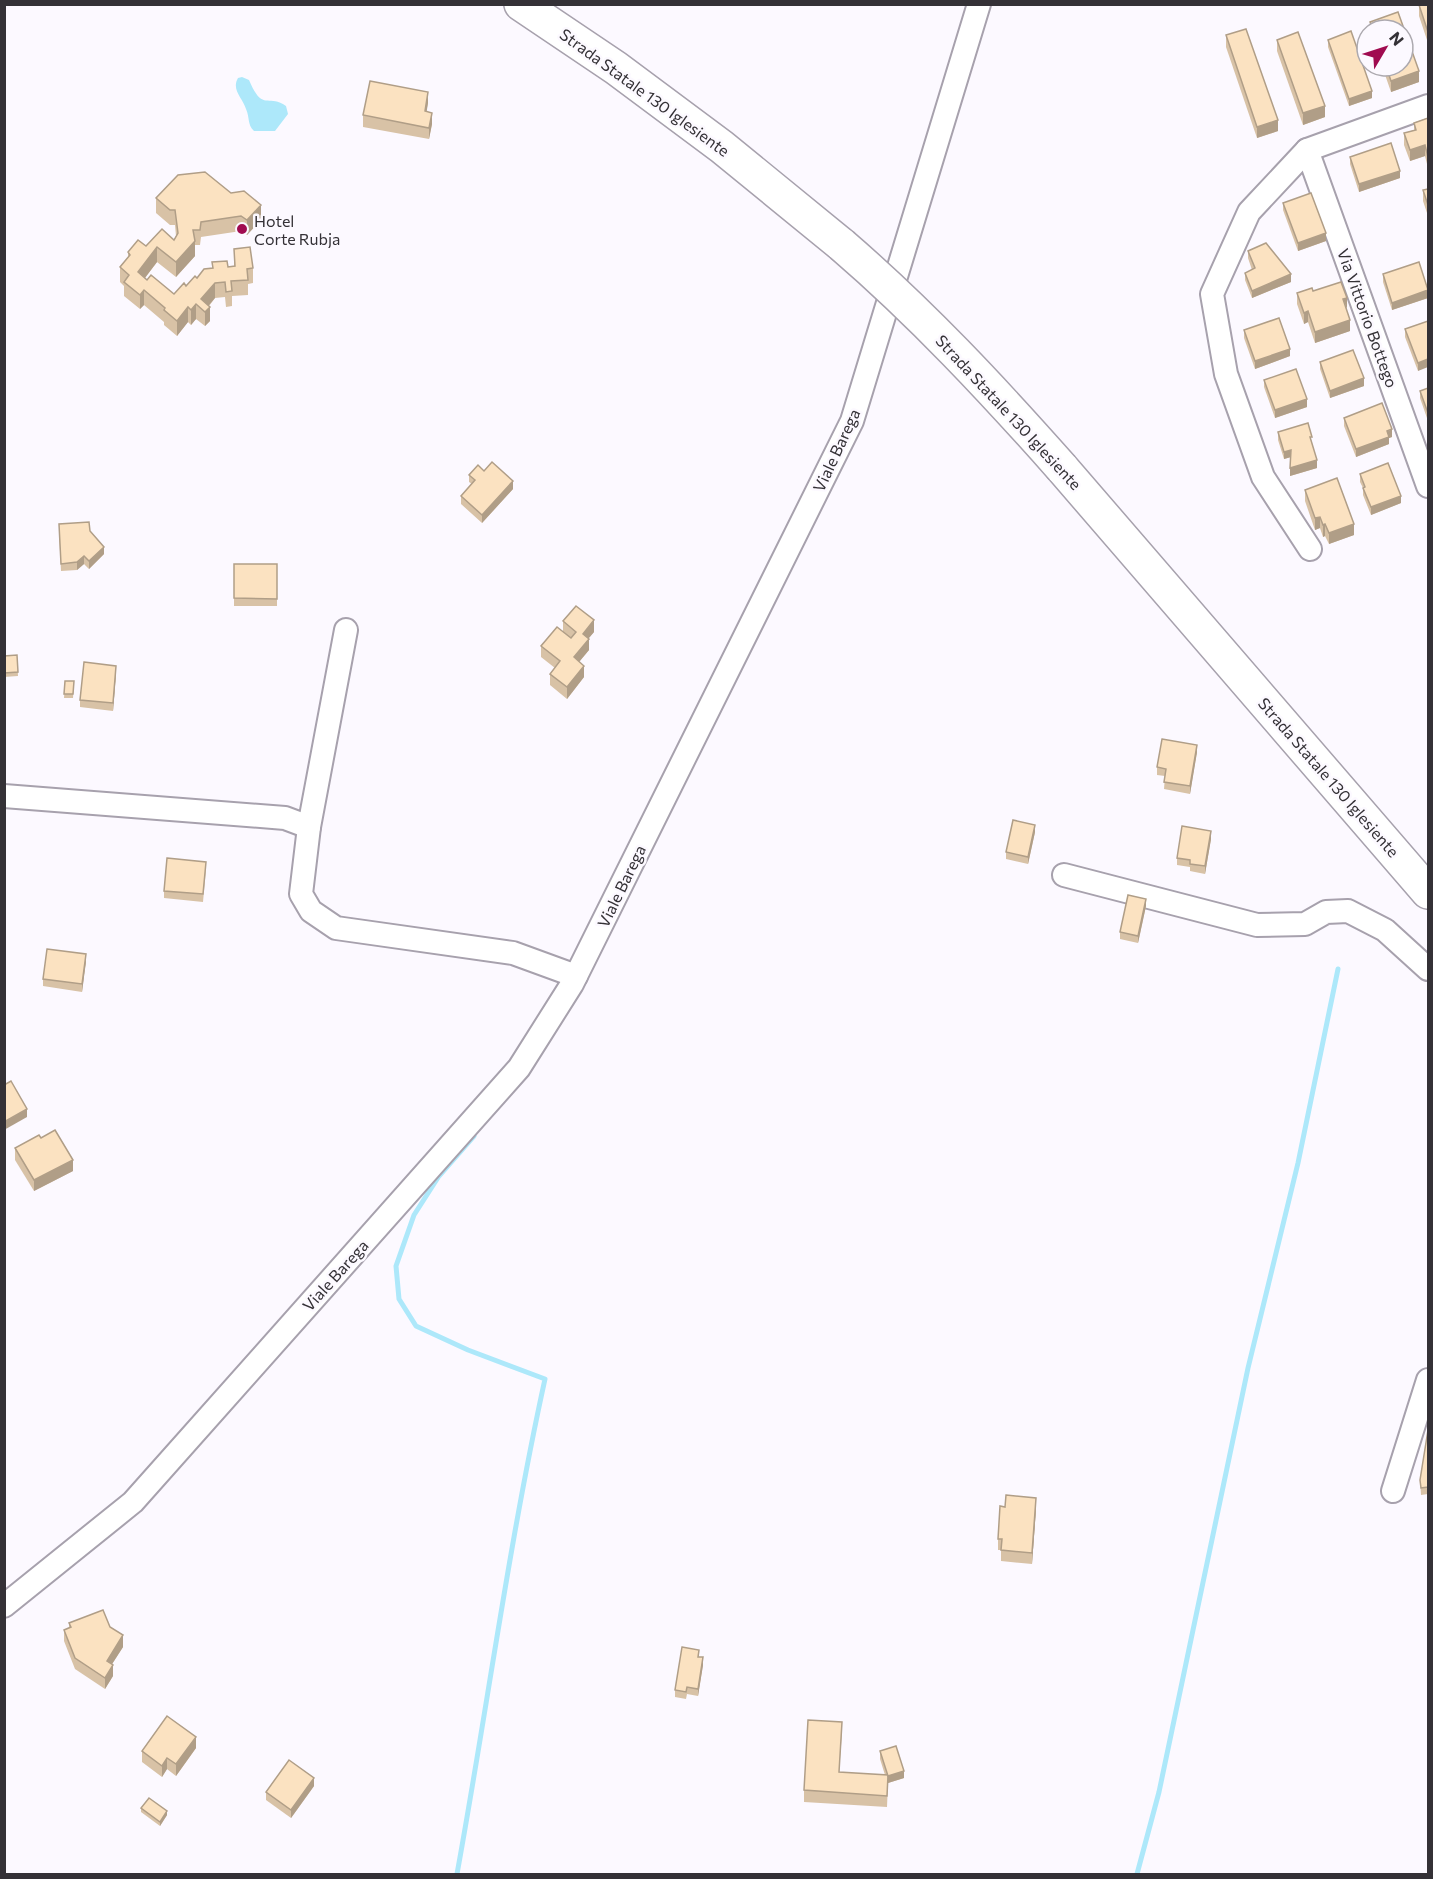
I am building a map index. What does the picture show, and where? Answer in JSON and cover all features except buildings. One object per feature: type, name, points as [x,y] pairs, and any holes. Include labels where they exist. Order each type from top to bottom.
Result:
[{"type":"highway","name":"Strada Statale 130 Iglesiente","points":[[521,4],[616,68],[713,141],[881,278],[987,384],[1062,468],[1428,892]]},
{"type":"street","name":"Viale Barega","points":[[4,1606],[132,1502],[519,1068],[576,976],[852,421],[979,4]]},
{"type":"street","points":[[1310,549],[1263,477],[1226,374],[1212,294],[1249,212],[1307,150],[1428,106]]},
{"type":"street","name":"Via Vittorio Bottego","points":[[1307,150],[1428,486]]},
{"type":"street","points":[[346,630],[309,827],[301,894],[311,911],[336,928],[513,953],[576,976]]},
{"type":"street","points":[[4,796],[285,818],[309,827]]},
{"type":"street","points":[[1064,875],[1257,925],[1305,924],[1326,912],[1348,911],[1384,930],[1428,969]]},
{"type":"street","points":[[1393,1491],[1428,1380]]},
{"type":"water","points":[[238,78],[249,80],[262,99],[286,106],[288,114],[275,131],[254,131],[252,128],[236,86]]},
{"type":"waterway","points":[[1137,1874],[1159,1792],[1248,1368],[1298,1163],[1338,969]]},
{"type":"waterway","points":[[457,1874],[509,1564],[545,1379],[468,1350],[416,1326],[399,1299],[396,1266],[414,1215],[439,1176],[474,1136]]},
{"type":"place","name":"Hotel Corte Rubja","points":[[242,229]]}]
